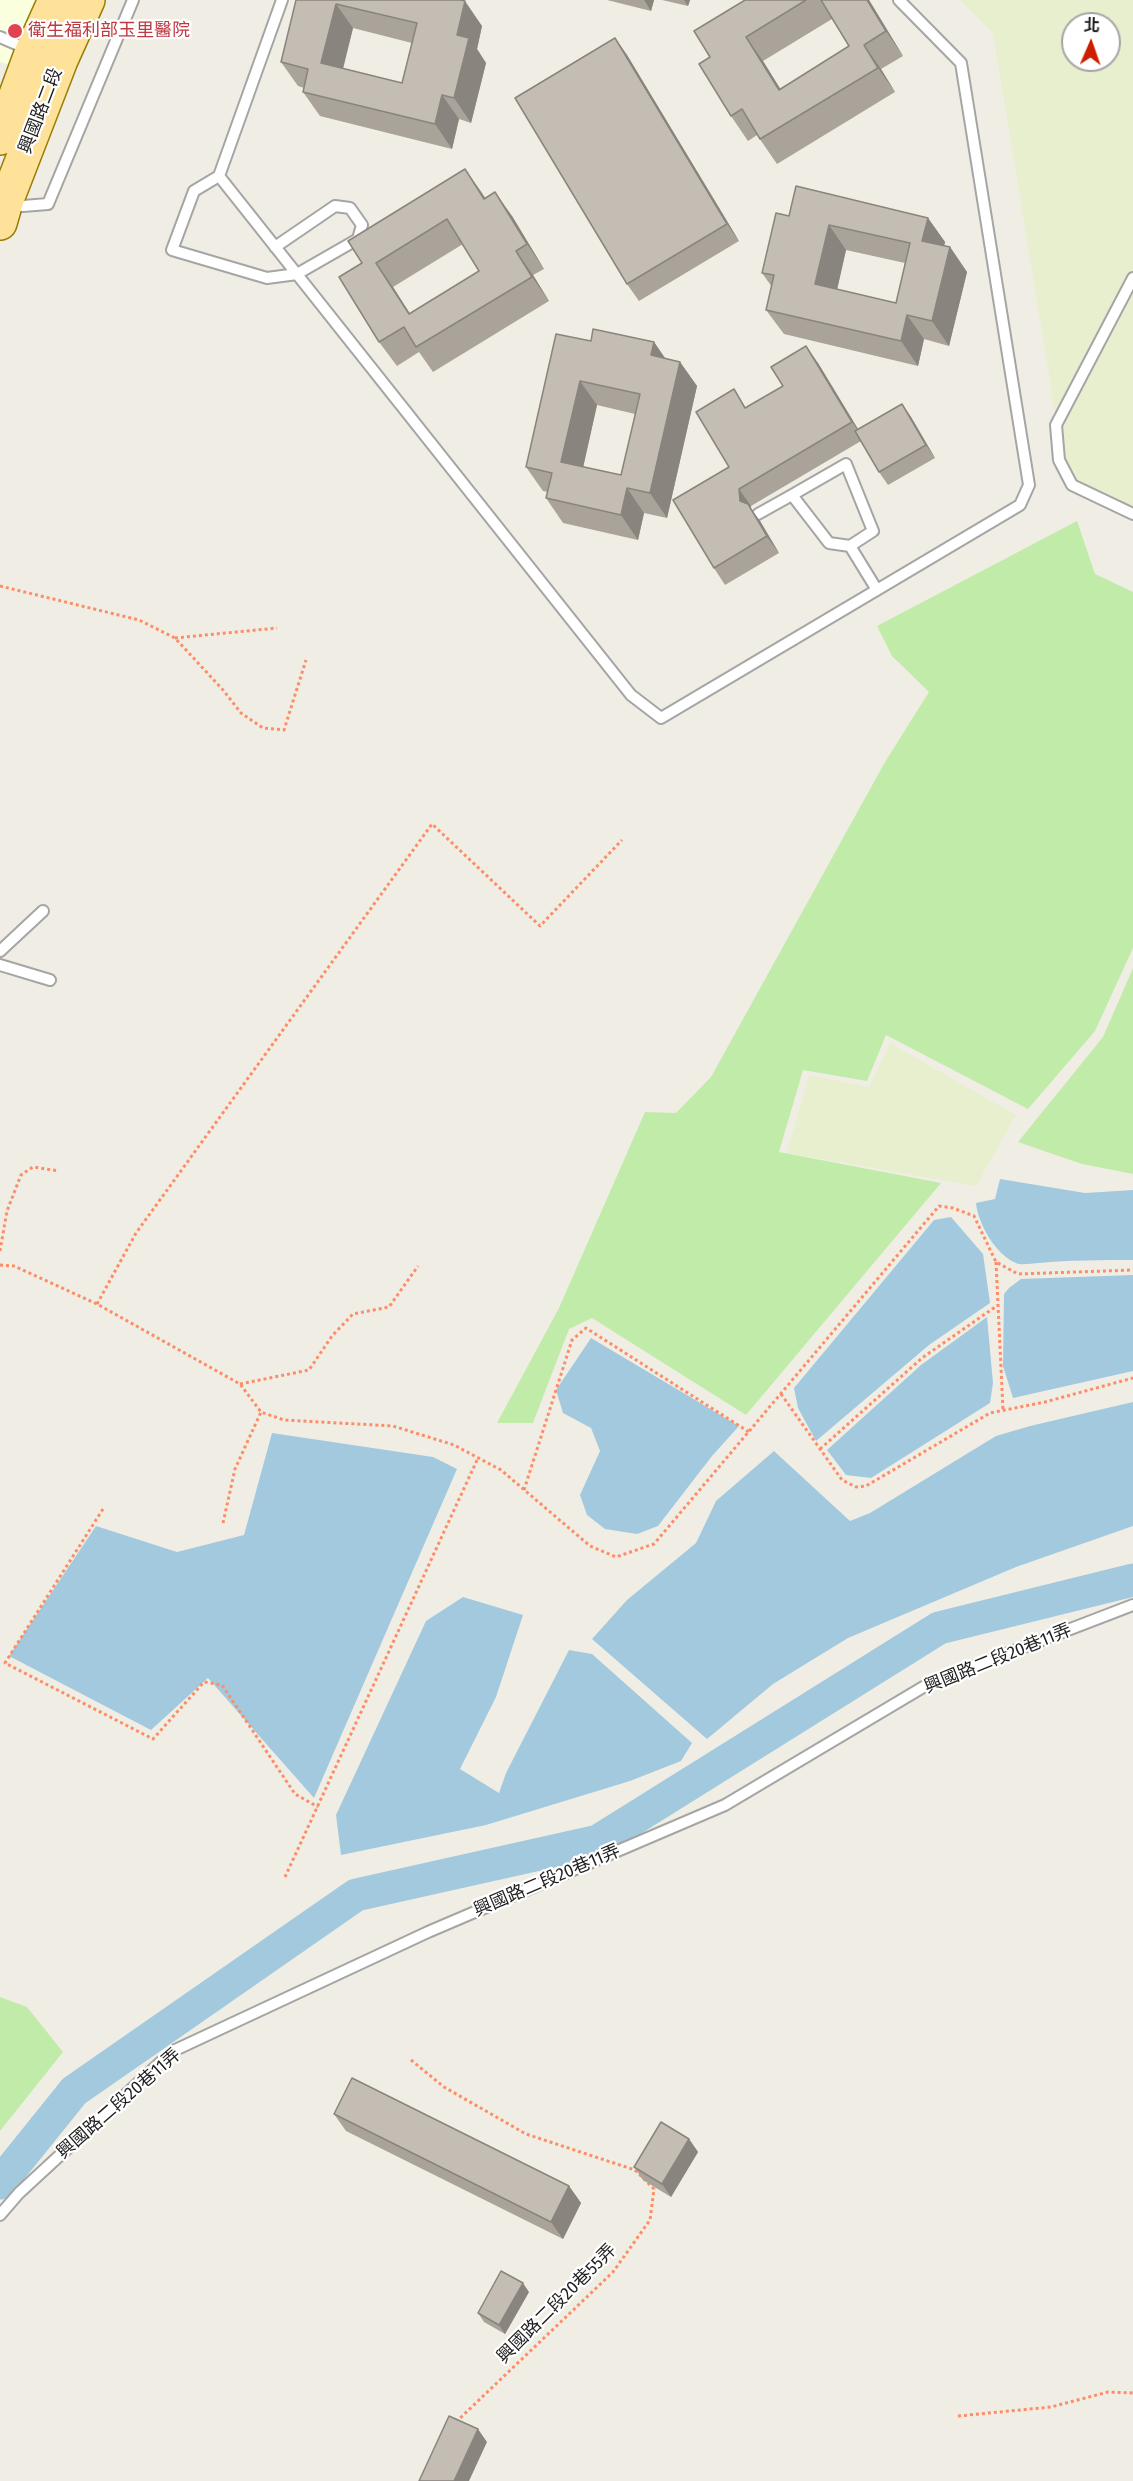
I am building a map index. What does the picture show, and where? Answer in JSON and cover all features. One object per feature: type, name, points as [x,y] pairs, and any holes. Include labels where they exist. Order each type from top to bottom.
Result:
[{"type":"main road","name":"興國路二段","points":[[0,138],[32,51],[55,0]]},
{"type":"main road","name":"興國路二段","points":[[2,209],[61,60],[88,0]]},
{"type":"lane","points":[[2,209],[48,204],[133,0]]},
{"type":"lane","points":[[275,247],[335,206],[350,208],[362,225],[358,238],[297,274],[267,278],[172,250],[194,190],[219,176],[282,0]]},
{"type":"lane","points":[[219,176],[631,695],[661,718],[1020,505],[1029,485],[961,63],[899,0]]},
{"type":"lane","points":[[0,37],[32,51]]},
{"type":"lane","points":[[1133,278],[1056,425],[1059,460],[1072,485],[1133,514]]},
{"type":"lane","points":[[758,514],[846,464],[873,531],[850,546],[829,543],[792,495]]},
{"type":"lane","points":[[850,546],[877,590]]},
{"type":"lane","points":[[0,951],[43,911]]},
{"type":"lane","points":[[0,965],[50,980]]},
{"type":"lane","name":"興國路二段20巷11弄","points":[[0,2215],[19,2193],[173,2051],[428,1932],[725,1805],[930,1683],[1133,1605]]},
{"type":"path","points":[[0,586],[139,620],[175,638],[224,690],[241,713],[263,728],[284,730],[306,660]]},
{"type":"path","points":[[175,638],[277,628]]},
{"type":"path","points":[[97,1304],[136,1233],[432,824],[540,926],[622,840]]},
{"type":"path","points":[[0,1251],[7,1211],[21,1175],[33,1167],[59,1171]]},
{"type":"path","points":[[0,1265],[14,1266],[97,1304],[240,1384],[261,1412],[284,1420],[393,1426],[454,1445],[501,1470],[590,1546],[616,1557],[654,1544],[939,1206],[953,1208],[974,1216],[996,1262],[1003,1410]]},
{"type":"path","points":[[996,1262],[1018,1274],[1133,1270]]},
{"type":"path","points":[[240,1384],[309,1370],[332,1336],[353,1314],[389,1307],[418,1266]]},
{"type":"path","points":[[820,1449],[922,1358],[998,1305]]},
{"type":"path","points":[[524,1490],[572,1340],[586,1328],[749,1432]]},
{"type":"path","points":[[781,1394],[842,1480],[856,1486],[866,1486],[990,1413],[1045,1402],[1133,1378]]},
{"type":"path","points":[[223,1523],[235,1469],[261,1412]]},
{"type":"path","points":[[285,1877],[478,1458]]},
{"type":"path","points":[[103,1509],[5,1664],[153,1739],[204,1682],[222,1685],[295,1794],[318,1807]]},
{"type":"path","name":"興國路二段20巷55弄","points":[[411,2060],[444,2087],[526,2134],[635,2170],[654,2189],[650,2220],[613,2272],[457,2420],[452,2430]]},
{"type":"path","points":[[958,2416],[1051,2407],[1108,2392],[1133,2393]]},
{"type":"shaded area","name":"衛生福利部玉里醫院","points":[[0,0],[42,0],[15,66],[0,62]]},
{"type":"shaded area","points":[[959,0],[1133,0],[1133,511],[1066,479],[993,34]]},
{"type":"shaded area","points":[[890,1043],[1016,1115],[976,1186],[787,1153],[809,1075],[869,1087]]},
{"type":"green space","points":[[1077,521],[1095,574],[1133,592],[1133,948],[1095,1031],[1028,1109],[886,1035],[867,1081],[803,1070],[779,1152],[941,1183],[746,1415],[592,1318],[569,1329],[533,1423],[497,1423],[559,1308],[645,1112],[676,1113],[711,1077],[885,762],[929,692],[892,656],[877,626]]},
{"type":"green space","points":[[1133,968],[1133,1174],[1082,1164],[1018,1142],[1103,1037]]},
{"type":"green space","points":[[0,1997],[27,2007],[63,2052],[0,2131]]},
{"type":"water","points":[[1000,1179],[1085,1193],[1133,1190],[1133,1260],[1018,1264],[1009,1259],[989,1238],[980,1220],[976,1203],[995,1199]]},
{"type":"water","points":[[951,1217],[983,1254],[990,1303],[929,1345],[816,1441],[798,1408],[794,1388],[934,1220]]},
{"type":"water","points":[[1133,1275],[1133,1371],[1013,1398],[1003,1366],[1004,1294],[1009,1288],[1021,1279]]},
{"type":"water","points":[[987,1317],[993,1383],[990,1403],[871,1478],[846,1475],[827,1450],[921,1365]]},
{"type":"water","points":[[591,1338],[739,1426],[712,1456],[658,1526],[637,1534],[605,1529],[587,1515],[580,1495],[600,1451],[591,1428],[563,1413],[556,1390]]},
{"type":"water","points":[[1133,1402],[1133,1526],[1016,1567],[848,1638],[773,1684],[707,1739],[592,1639],[627,1600],[696,1543],[716,1501],[774,1451],[850,1521],[870,1513],[996,1436]]},
{"type":"water","points":[[272,1433],[433,1457],[457,1469],[314,1798],[208,1678],[151,1730],[9,1656],[96,1526],[177,1552],[244,1535]]},
{"type":"water","points":[[463,1597],[523,1615],[496,1697],[460,1769],[499,1793],[506,1773],[569,1650],[592,1654],[692,1743],[681,1761],[630,1781],[486,1825],[341,1855],[336,1815],[426,1621]]},
{"type":"building","points":[[296,0],[465,1],[457,35],[469,38],[454,98],[442,95],[435,124],[303,92],[308,69],[281,62]],"holes":[[[336,4],[417,23],[402,83],[321,63]]]},
{"type":"building","points":[[745,0],[806,0],[746,37],[779,90],[849,46],[821,0],[867,0],[886,31],[864,45],[878,68],[760,139],[742,109],[731,116],[699,64],[710,57],[694,31]]},
{"type":"building","points":[[615,38],[727,224],[627,284],[515,98]]},
{"type":"building","points":[[465,169],[484,199],[495,192],[527,244],[516,251],[532,277],[416,347],[404,327],[379,342],[339,277],[362,263],[348,241]],"holes":[[[447,219],[479,271],[409,314],[376,263]]]},
{"type":"building","points":[[796,186],[928,218],[922,241],[950,247],[932,321],[907,315],[901,341],[766,310],[774,275],[762,273],[776,213],[789,216]],"holes":[[[829,225],[910,243],[896,303],[815,284]]]},
{"type":"building","points":[[593,329],[654,342],[651,355],[680,362],[650,493],[627,488],[621,515],[546,498],[552,473],[526,467],[556,334],[591,341]],"holes":[[[580,381],[640,394],[621,475],[561,462]]]},
{"type":"building","points":[[806,346],[852,422],[739,489],[740,501],[748,504],[767,536],[714,568],[673,500],[729,467],[696,412],[734,389],[745,408],[783,386],[771,367]]},
{"type":"building","points":[[902,404],[926,445],[879,472],[855,431]]},
{"type":"building","points":[[352,2078],[569,2186],[551,2222],[334,2114]]},
{"type":"building","points":[[661,2122],[689,2139],[662,2184],[634,2167]]},
{"type":"building","points":[[501,2271],[523,2283],[499,2325],[478,2313]]},
{"type":"building","points":[[449,2416],[478,2429],[454,2481],[419,2481]]},
{"type":"waterway","points":[[0,2183],[74,2091],[356,1895],[598,1841],[939,1628],[1133,1580]]},
{"type":"place","name":"衛生福利部玉里醫院","points":[[15,31]]}]
